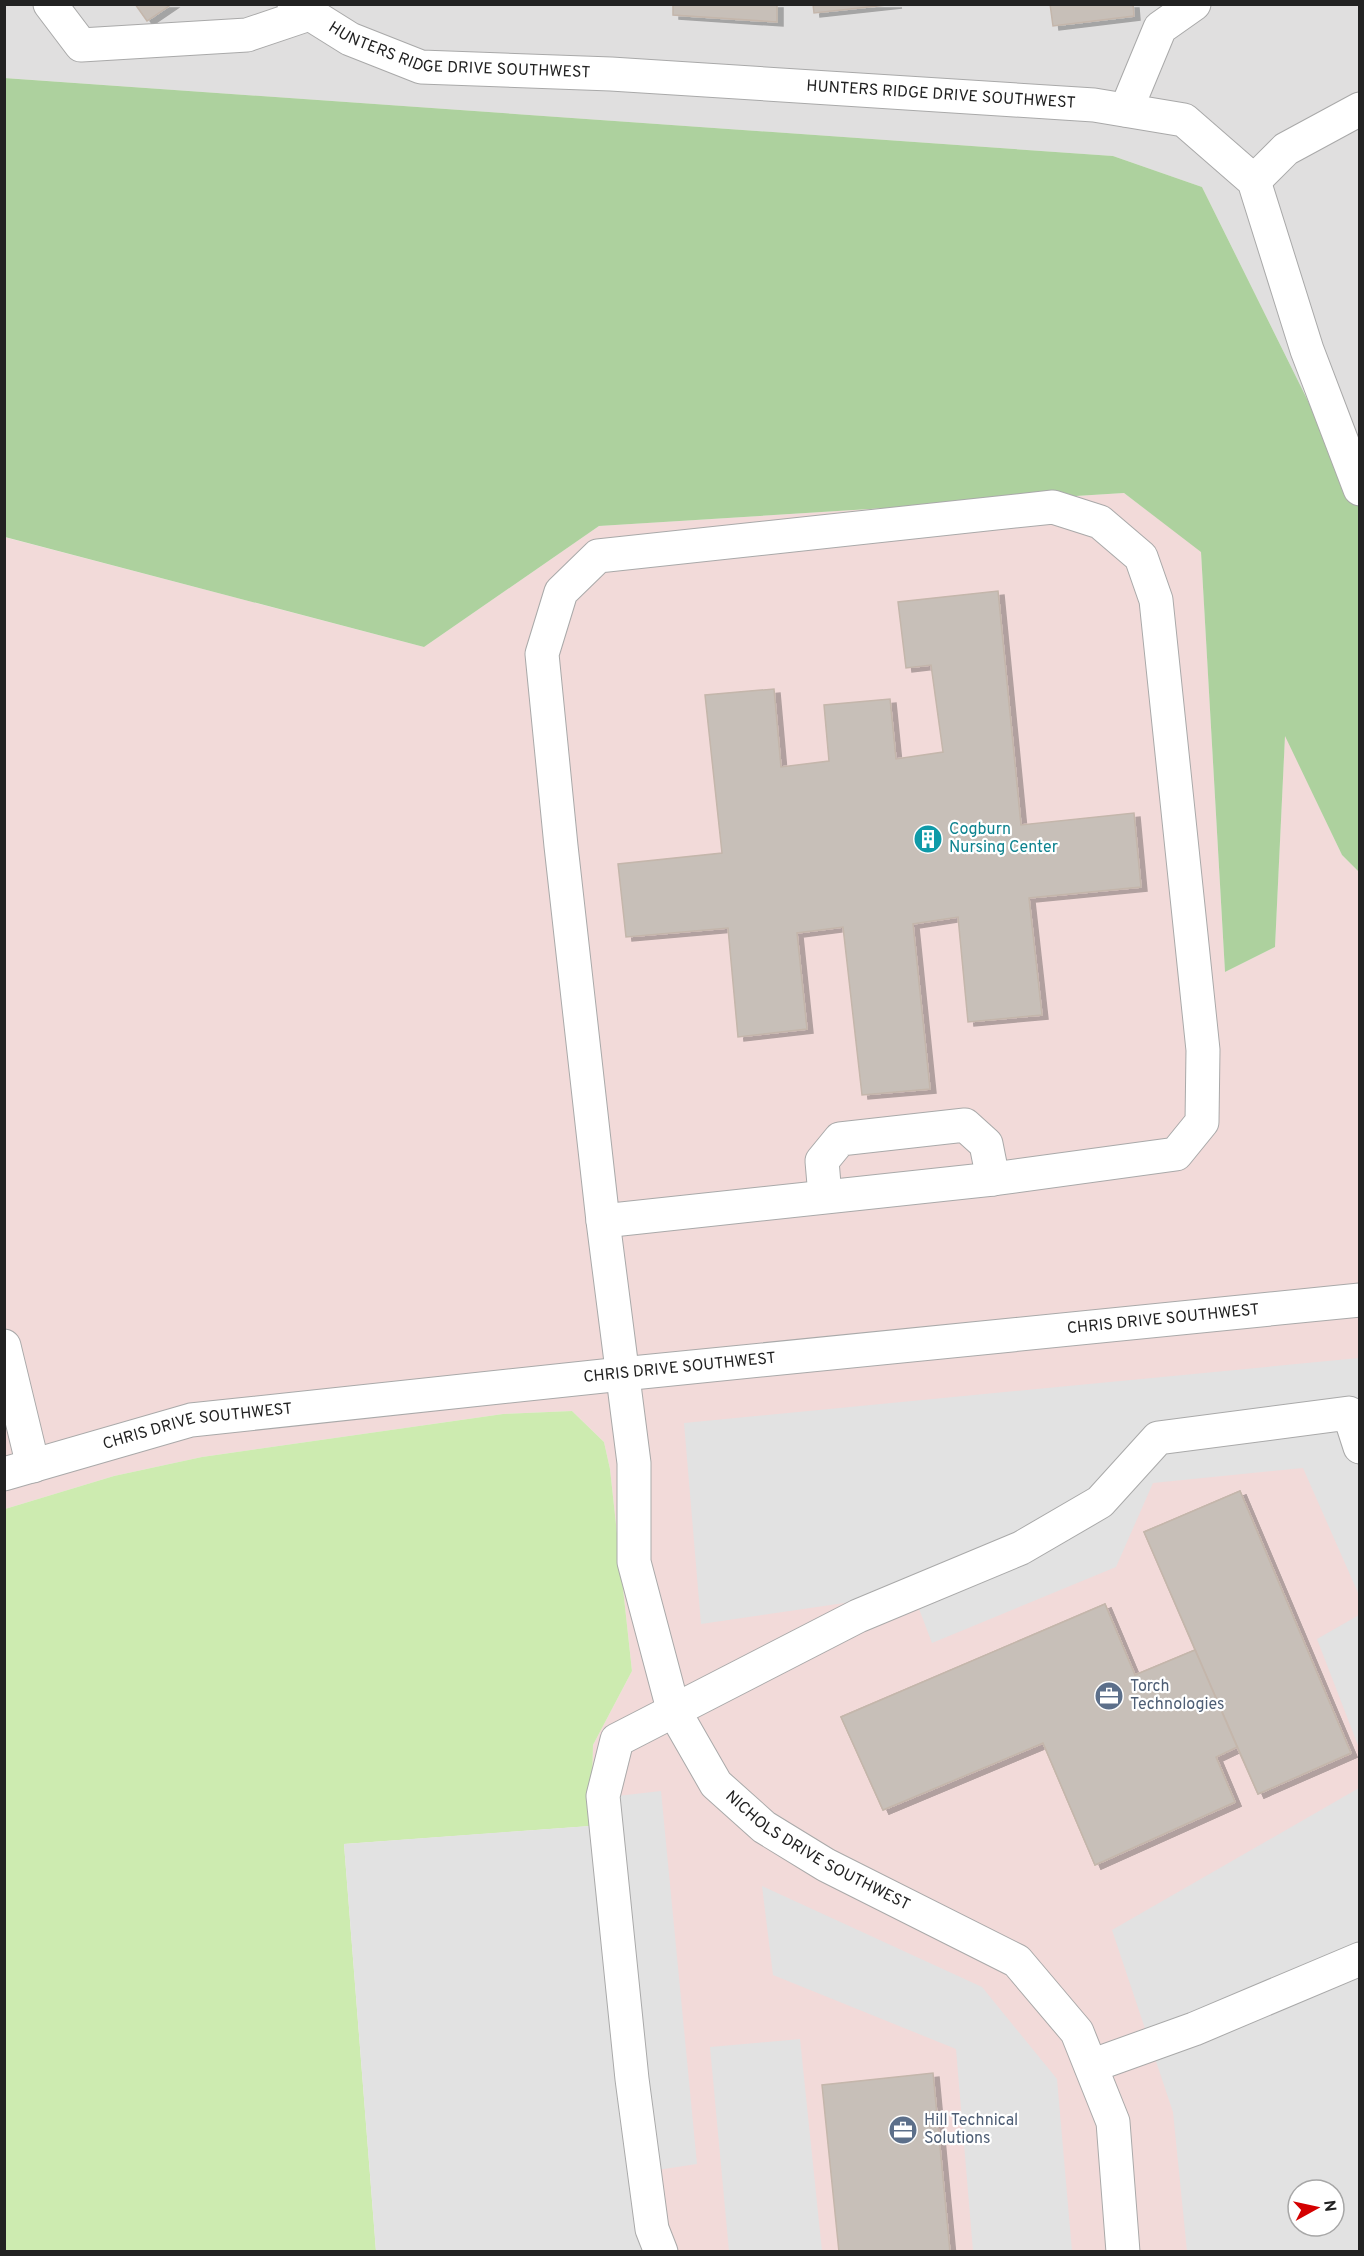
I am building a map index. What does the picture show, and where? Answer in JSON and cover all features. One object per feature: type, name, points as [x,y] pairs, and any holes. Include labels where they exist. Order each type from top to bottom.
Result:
[{"type":"street","points":[[50,4],[81,45],[247,35],[301,9]]},
{"type":"street","points":[[1126,110],[1160,28],[1194,4]]},
{"type":"street","name":"HUNTERS RIDGE DRIVE SOUTHWEST","points":[[301,9],[350,39],[421,67],[611,74],[1094,105],[1184,120],[1254,181]]},
{"type":"street","points":[[1359,109],[1286,149],[1254,181],[1307,350],[1359,489]]},
{"type":"street","name":"NICHOLS DRIVE SOUTHWEST","points":[[603,1221],[993,1179],[1176,1154],[1202,1122],[1203,1050],[1155,600],[1141,557],[1100,522],[1053,507],[598,556],[561,592],[542,654],[603,1221],[634,1463],[634,1562],[673,1709],[716,1784],[764,1827],[826,1865],[1017,1961],[1077,2032],[1113,2122],[1123,2252]]},
{"type":"street","points":[[825,1196],[822,1161],[840,1139],[965,1125],[986,1144],[993,1179]]},
{"type":"street","name":"CHRIS DRIVE SOUTHWEST","points":[[19,1470],[191,1420],[1359,1300]]},
{"type":"street","points":[[4,1346],[19,1470]]},
{"type":"street","points":[[661,2252],[652,2229],[632,2079],[603,1796],[617,1740],[673,1709],[858,1616],[1021,1548],[1100,1502],[1158,1438],[1349,1413],[1359,1447]]},
{"type":"street","points":[[1091,2066],[1194,2029],[1359,1959]]},
{"type":"shaded area","points":[[4,5],[1359,5],[1359,504],[1202,187],[1113,156],[5,78]]},
{"type":"shaded area","points":[[1124,493],[1201,551],[1225,972],[1275,947],[1285,734],[1342,855],[1359,872],[1359,2251],[376,2251],[591,1825],[593,1745],[632,1671],[610,1469],[604,1442],[572,1411],[503,1414],[202,1457],[114,1476],[5,1509],[4,537],[424,647],[599,526]]},
{"type":"shaded area","points":[[1359,1358],[1359,1595],[1303,1468],[1153,1483],[1116,1567],[932,1643],[913,1593],[701,1624],[684,1423]]},
{"type":"shaded area","points":[[1359,1615],[1359,1748],[1317,1639]]},
{"type":"shaded area","points":[[1359,1788],[1359,2251],[1187,2251],[1173,2112],[1112,1930]]},
{"type":"shaded area","points":[[661,1791],[697,2164],[644,2172],[664,2251],[376,2251],[344,1844],[590,1826],[591,1799]]},
{"type":"shaded area","points":[[762,1886],[982,1987],[1057,2079],[1072,2251],[973,2251],[956,2049],[773,1975]]},
{"type":"shaded area","points":[[800,2039],[822,2251],[729,2251],[710,2047]]},
{"type":"green space","points":[[4,78],[1113,156],[1202,187],[1359,504],[1359,872],[1342,855],[1285,736],[1275,947],[1225,972],[1201,552],[1124,493],[599,526],[424,647],[5,537]]},
{"type":"green space","points":[[572,1411],[604,1442],[610,1469],[632,1671],[593,1745],[591,1826],[344,1844],[376,2251],[5,2252],[5,1509],[114,1476],[202,1457],[503,1414]]},
{"type":"building","points":[[135,4],[172,4],[147,21]]},
{"type":"building","points":[[673,4],[777,4],[777,22],[673,15]]},
{"type":"building","points":[[813,4],[896,4],[814,13]]},
{"type":"building","points":[[1050,4],[1133,4],[1134,16],[1053,26]]},
{"type":"building","name":"Cogburn Nursing Center","points":[[998,591],[1021,825],[1134,813],[1141,887],[1029,898],[1042,1015],[968,1022],[958,917],[913,924],[930,1089],[862,1095],[843,927],[797,933],[807,1029],[738,1037],[728,928],[626,937],[618,864],[722,853],[705,695],[774,689],[781,767],[829,761],[824,705],[890,699],[896,759],[943,752],[931,665],[906,668],[898,602]]},
{"type":"building","name":"Torch Technologies","points":[[1240,1491],[1351,1753],[1258,1794],[1237,1747],[1216,1757],[1235,1802],[1095,1865],[1043,1743],[883,1810],[841,1717],[1105,1604],[1135,1675],[1195,1650],[1144,1532]]},
{"type":"building","points":[[1240,1491],[1351,1753],[1258,1794],[1144,1532]]},
{"type":"building","name":"Torch Technologies","points":[[1105,1604],[1135,1675],[1195,1650],[1237,1747],[1216,1757],[1235,1802],[1095,1865],[1043,1743],[883,1810],[841,1717]]},
{"type":"building","points":[[933,2073],[950,2252],[839,2252],[822,2085]]},
{"type":"place","name":"Cogburn Nursing Center","points":[[928,839]]},
{"type":"place","name":"Torch Technologies","points":[[1109,1696]]},
{"type":"place","name":"Hill Technical Solutions","points":[[903,2130]]}]
